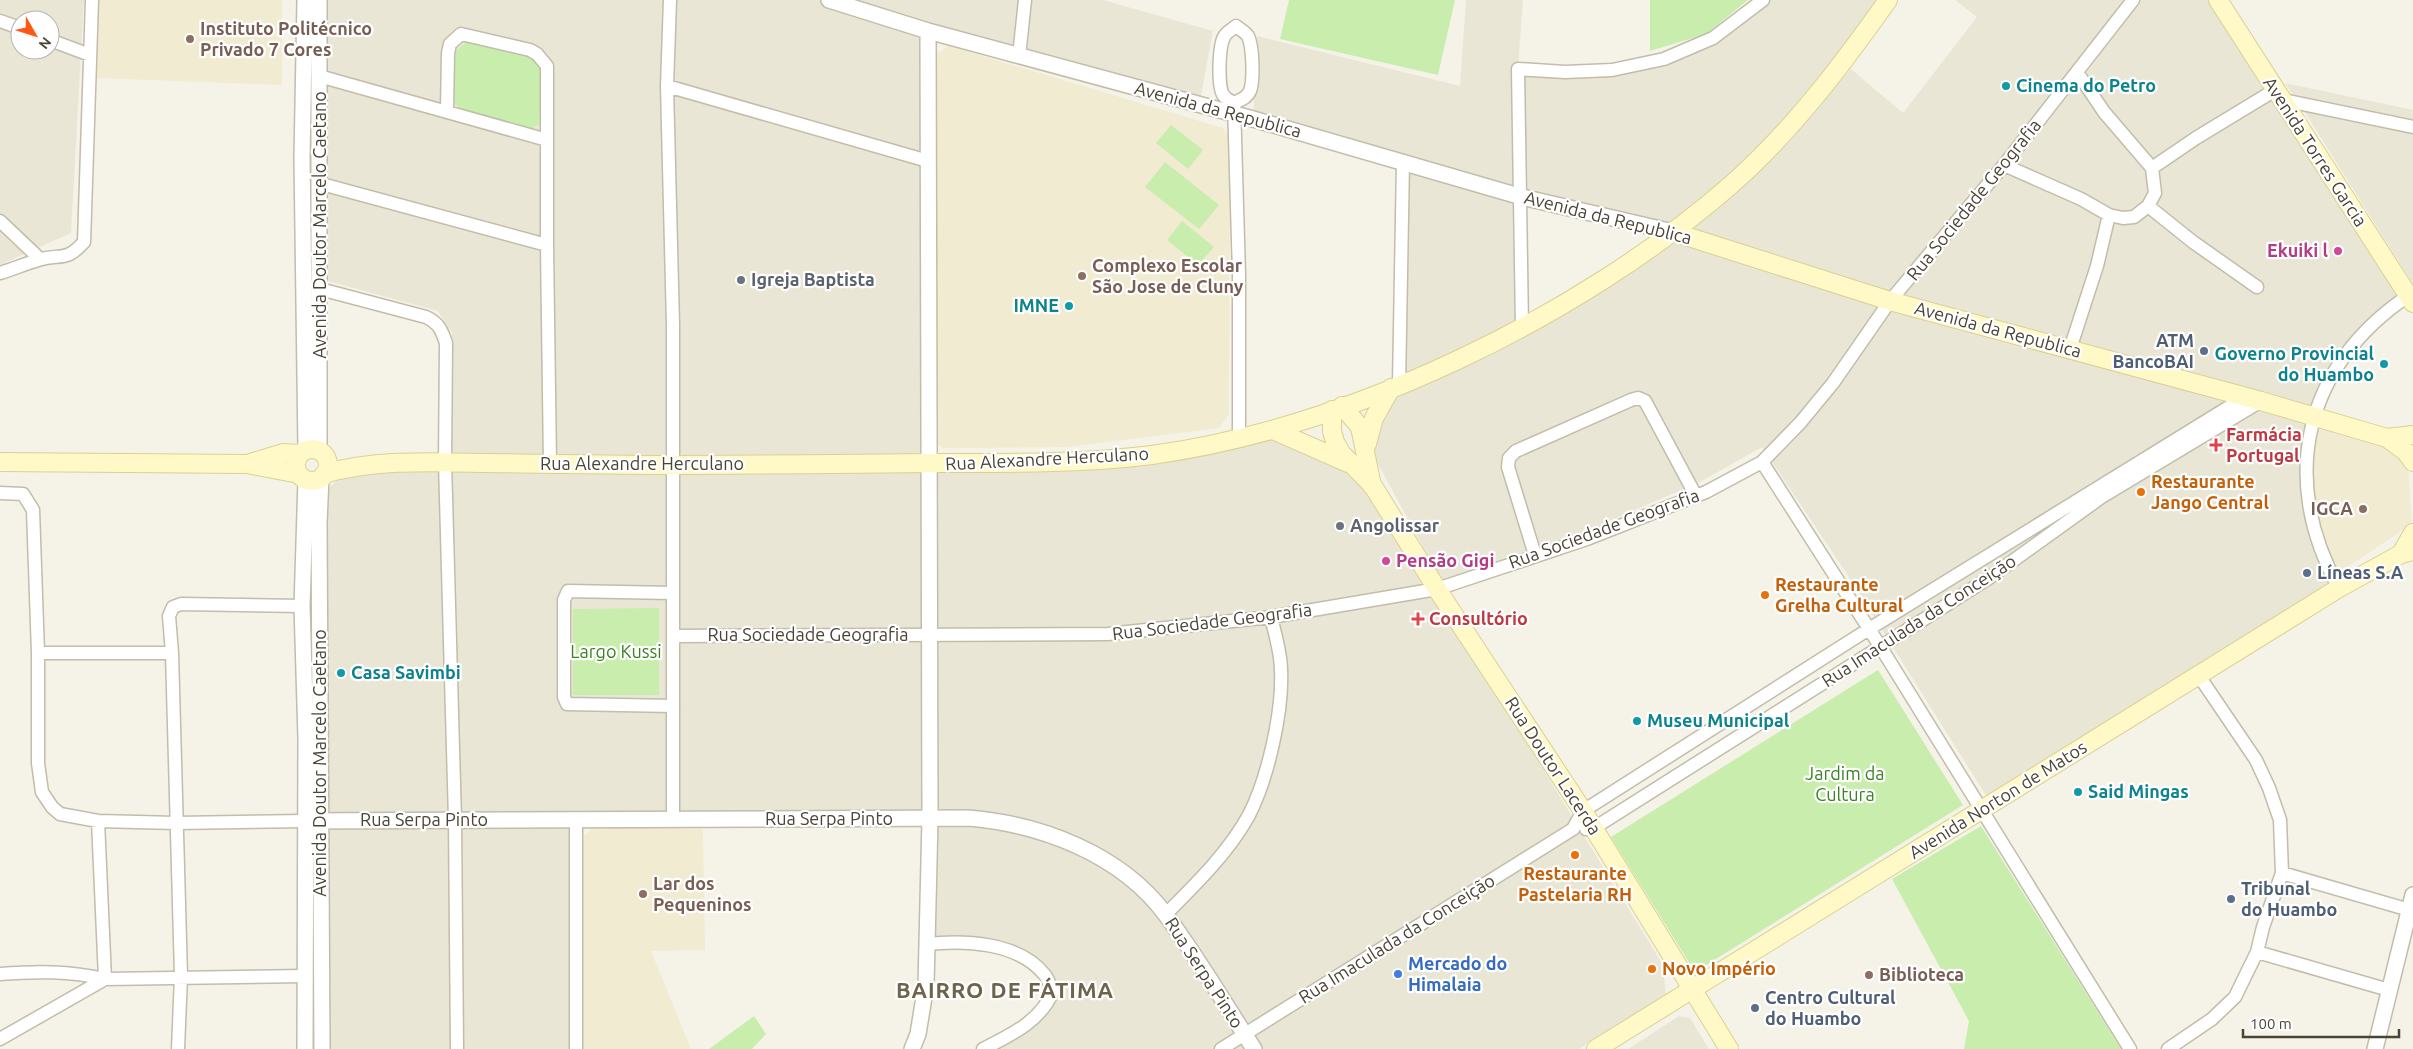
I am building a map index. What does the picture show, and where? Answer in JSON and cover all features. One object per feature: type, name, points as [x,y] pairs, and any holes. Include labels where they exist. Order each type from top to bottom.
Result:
[{"type":"main road","name":"Rua Alexandre Herculano","points":[[312,476],[351,466],[445,462],[674,465],[1034,463],[1152,455],[1273,430],[1395,387],[1522,327],[1561,306],[1673,232],[1734,182],[1783,131],[1824,85],[1888,0]]},
{"type":"main road","name":"Avenida Torres Garcia","points":[[2218,0],[2411,299]]},
{"type":"main road","name":"Avenida da Republica","points":[[1673,232],[1890,301],[2253,399],[2387,438]]},
{"type":"main road","points":[[1360,460],[1370,427],[1395,387]]},
{"type":"main road","points":[[1337,408],[1360,427],[1360,460]]},
{"type":"main road","name":"Rua Doutor Lacerda","points":[[1337,408],[1332,430],[1335,442],[1360,460],[1373,486],[1436,589],[1594,828],[1729,1049]]},
{"type":"main road","points":[[1273,430],[1360,460]]},
{"type":"main road","points":[[2387,438],[2413,435]]},
{"type":"main road","points":[[2387,438],[2406,452],[2413,462]]},
{"type":"main road","points":[[247,464],[283,453],[312,452]]},
{"type":"main road","name":"Rua Alexandre Herculano","points":[[312,452],[351,466]]},
{"type":"main road","name":"Avenida Doutor Marcelo Caetano","points":[[312,452],[327,464],[312,476],[296,464],[312,452]]},
{"type":"main road","points":[[0,462],[247,464],[312,476]]},
{"type":"main road","points":[[2407,553],[2413,533]]},
{"type":"main road","name":"Avenida Norton de Matos","points":[[1596,1049],[2339,588],[2407,553]]},
{"type":"street","points":[[0,273],[40,259],[63,258],[74,253],[84,242],[92,0]]},
{"type":"street","name":"Avenida Doutor Marcelo Caetano","points":[[305,0],[302,158],[312,452]]},
{"type":"street","name":"Avenida Doutor Marcelo Caetano","points":[[312,452],[320,289],[318,183],[319,0]]},
{"type":"street","points":[[670,0],[667,86],[672,226],[674,465],[672,593],[673,819]]},
{"type":"street","name":"Avenida da Republica","points":[[829,0],[928,31],[1019,56],[1234,109],[1522,197],[1673,232]]},
{"type":"street","points":[[1019,56],[1025,0]]},
{"type":"street","points":[[1522,327],[1522,197],[1518,68],[1565,72],[1612,70],[1664,59],[1713,38],[1763,0]]},
{"type":"street","name":"Rua Sociedade Geografia","points":[[673,636],[1108,634],[1271,618],[1436,589],[1587,539],[1696,496],[1762,462],[1800,423],[1833,383],[1890,301],[2004,166],[2133,0]]},
{"type":"street","points":[[1234,109],[1250,91],[1252,63],[1251,45],[1246,34],[1236,26],[1225,35],[1221,49],[1220,88],[1224,97],[1234,109],[1239,275],[1239,438]]},
{"type":"street","points":[[914,1048],[923,1009],[927,944],[930,819],[928,31]]},
{"type":"street","points":[[447,111],[448,53],[450,44],[461,34],[530,50],[538,54],[547,66],[550,464]]},
{"type":"street","points":[[60,44],[90,55]]},
{"type":"street","points":[[2004,166],[2081,199],[2109,215],[2123,218],[2134,217],[2148,206],[2155,193],[2152,168],[2104,112],[2078,72]]},
{"type":"street","points":[[319,76],[547,140]]},
{"type":"street","points":[[667,86],[928,161]]},
{"type":"street","points":[[2152,168],[2196,138],[2279,95],[2413,127]]},
{"type":"street","points":[[1395,387],[1403,161]]},
{"type":"street","points":[[318,183],[547,245]]},
{"type":"street","points":[[2148,206],[2257,287]]},
{"type":"street","points":[[2070,349],[2097,266],[2109,215]]},
{"type":"street","points":[[0,221],[40,259]]},
{"type":"street","points":[[320,289],[426,317],[434,321],[442,330],[446,343],[445,462],[455,820],[457,1049]]},
{"type":"street","points":[[2339,588],[2324,562],[2311,519],[2307,494],[2308,453],[2313,418],[2338,362],[2360,335],[2384,312],[2411,299]]},
{"type":"street","points":[[1535,555],[1508,467],[1509,458],[1516,451],[1631,400],[1638,398],[1645,401],[1696,496]]},
{"type":"street","name":"Rua Imaculada da Conceição","points":[[1221,1049],[1573,829],[1583,811],[1869,629],[2253,399]]},
{"type":"street","name":"Rua Imaculada da Conceição","points":[[1573,829],[1594,828],[1801,699],[1880,646],[1989,578],[2103,496],[2253,399]]},
{"type":"street","points":[[1762,462],[1880,646],[2130,1049]]},
{"type":"street","name":"Avenida Doutor Marcelo Caetano","points":[[304,1049],[306,738],[302,606],[312,476]]},
{"type":"street","name":"Avenida Doutor Marcelo Caetano","points":[[312,476],[319,533],[322,1049]]},
{"type":"street","points":[[0,493],[23,494],[32,510],[38,653],[38,764],[42,792],[52,807],[60,814],[98,821],[176,823],[304,820]]},
{"type":"street","points":[[1978,563],[1989,578]]},
{"type":"street","points":[[672,593],[568,591],[564,600],[564,697],[567,704],[673,706]]},
{"type":"street","points":[[178,1049],[181,976],[172,652],[169,616],[173,607],[181,604],[302,606]]},
{"type":"street","points":[[1166,914],[1206,874],[1249,815],[1257,797],[1279,712],[1282,669],[1271,618]]},
{"type":"street","points":[[38,653],[172,652]]},
{"type":"street","points":[[2168,1049],[2212,1019],[2236,997],[2258,952],[2263,927],[2282,873],[2280,820],[2269,788],[2256,760],[2199,676]]},
{"type":"street","points":[[1788,681],[1801,699]]},
{"type":"street","points":[[1685,747],[1695,764]]},
{"type":"street","name":"Rua Serpa Pinto","points":[[304,820],[995,820],[1061,838],[1096,854],[1144,891],[1166,914],[1254,1049]]},
{"type":"street","points":[[576,820],[576,1049]]},
{"type":"street","points":[[98,821],[105,979]]},
{"type":"street","points":[[2282,873],[2412,905],[2375,1049]]},
{"type":"street","points":[[927,944],[975,944],[996,947],[1026,959],[1046,975],[1053,991],[1047,1006],[1021,1028],[983,1049]]},
{"type":"street","points":[[2258,952],[2389,990]]},
{"type":"street","points":[[0,974],[46,971],[78,973],[105,979],[181,976],[305,976]]},
{"type":"street","points":[[0,1039],[105,979]]},
{"type":"shaded area","points":[[0,0],[84,0],[71,233],[0,265]]},
{"type":"shaded area","name":"Instituto Politécnico Privado 7 Cores","points":[[99,0],[282,0],[282,85],[97,78]]},
{"type":"shaded area","points":[[319,0],[1103,0],[1213,31],[1199,106],[928,31],[930,463],[1166,457],[1264,438],[1302,448],[1345,468],[1371,495],[1483,671],[1663,965],[1666,996],[1579,1049],[983,1049],[1047,1006],[1045,975],[996,947],[927,944],[930,819],[576,819],[576,1049],[328,1049],[325,911],[327,490],[351,466],[452,462],[452,333],[438,311],[320,279]]},
{"type":"shaded area","points":[[1466,0],[1523,0],[1518,68],[1612,70],[1713,38],[1762,0],[1888,0],[1825,85],[1673,232],[1522,197],[1522,327],[1399,385],[1403,161],[1253,119],[1257,36],[1460,86]]},
{"type":"shaded area","points":[[1955,0],[2207,0],[2398,297],[2376,311],[2362,325],[2338,356],[2315,399],[2316,548],[2331,585],[1987,797],[1845,571],[1762,447],[1700,482],[1567,539],[1441,580],[1372,453],[1379,420],[1391,402],[1404,393],[1534,332],[1640,267],[1751,177],[1851,69],[1903,113],[1977,17]]},
{"type":"shaded area","name":"Complexo Escolar São Jose de Cluny","points":[[949,46],[1223,128],[1230,138],[1229,414],[1219,428],[1067,447],[942,448],[937,442],[933,56]]},
{"type":"shaded area","points":[[2285,83],[2413,110],[2413,284],[2309,119]]},
{"type":"shaded area","name":"IGCA","points":[[2317,427],[2396,450],[2408,467],[2412,524],[2337,574],[2329,560],[2312,494],[2312,457]]},
{"type":"shaded area","name":"Lar dos Pequeninos","points":[[594,827],[703,829],[705,950],[651,951],[691,1049],[581,1049],[582,838]]},
{"type":"shaded area","points":[[1679,1016],[1690,1018],[1709,1049],[1628,1049]]},
{"type":"green space","points":[[1289,0],[1455,0],[1438,75],[1280,39]]},
{"type":"green space","points":[[1650,0],[1748,0],[1706,34],[1650,51]]},
{"type":"green space","points":[[466,42],[536,57],[540,60],[542,74],[539,124],[530,129],[462,109],[455,104],[452,92],[456,51]]},
{"type":"green space","points":[[1171,125],[1203,150],[1188,169],[1156,143]]},
{"type":"green space","points":[[1165,162],[1219,205],[1199,229],[1145,187]]},
{"type":"green space","points":[[1182,221],[1214,247],[1198,265],[1167,240]]},
{"type":"green space","name":"Largo Kussi","points":[[659,608],[659,695],[573,695],[573,609]]},
{"type":"green space","name":"Jardim da Cultura","points":[[1878,670],[1963,805],[1695,972],[1611,837]]},
{"type":"green space","points":[[1981,826],[2121,1049],[1964,1049],[1969,1021],[1892,879]]},
{"type":"green space","points":[[754,1016],[766,1034],[752,1049],[709,1049]]},
{"type":"place","name":"Instituto Politécnico Privado 7 Cores","points":[[190,39]]},
{"type":"place","name":"Cinema do Petro","points":[[2006,86]]},
{"type":"place","name":"Ekuiki l","points":[[2338,251]]},
{"type":"place","name":"Complexo Escolar São Jose de Cluny","points":[[1082,276]]},
{"type":"place","name":"Igreja Baptista","points":[[741,280]]},
{"type":"place","name":"IMNE","points":[[1069,306]]},
{"type":"place","name":"ATM BancoBAI","points":[[2204,351]]},
{"type":"place","name":"Governo Provincial do Huambo","points":[[2384,364]]},
{"type":"place","name":"Farmácia Portugal","points":[[2216,445]]},
{"type":"place","name":"Restaurante Jango Central","points":[[2141,492]]},
{"type":"place","name":"IGCA","points":[[2363,509]]},
{"type":"place","name":"Angolissar","points":[[1340,526]]},
{"type":"place","name":"Pensão Gigi","points":[[1386,561]]},
{"type":"place","name":"Líneas S.A","points":[[2307,573]]},
{"type":"place","name":"Restaurante Grelha Cultural","points":[[1765,595]]},
{"type":"place","name":"Consultório","points":[[1418,619]]},
{"type":"place","name":"Casa Savimbi","points":[[341,673]]},
{"type":"place","name":"Museu Municipal","points":[[1637,721]]},
{"type":"place","name":"Said Mingas","points":[[2078,792]]},
{"type":"place","name":"Restaurante Pastelaria RH","points":[[1575,855]]},
{"type":"place","name":"Lar dos Pequeninos","points":[[643,894]]},
{"type":"place","name":"Tribunal do Huambo","points":[[2231,899]]},
{"type":"place","name":"Novo Império","points":[[1652,969]]},
{"type":"place","name":"Mercado do Himalaia","points":[[1398,974]]},
{"type":"place","name":"Biblioteca","points":[[1869,975]]},
{"type":"place","name":"Centro Cultural do Huambo","points":[[1755,1008]]},
{"type":"district","name":"BAIRRO DE FÁTIMA","points":[[1005,990]]}]
